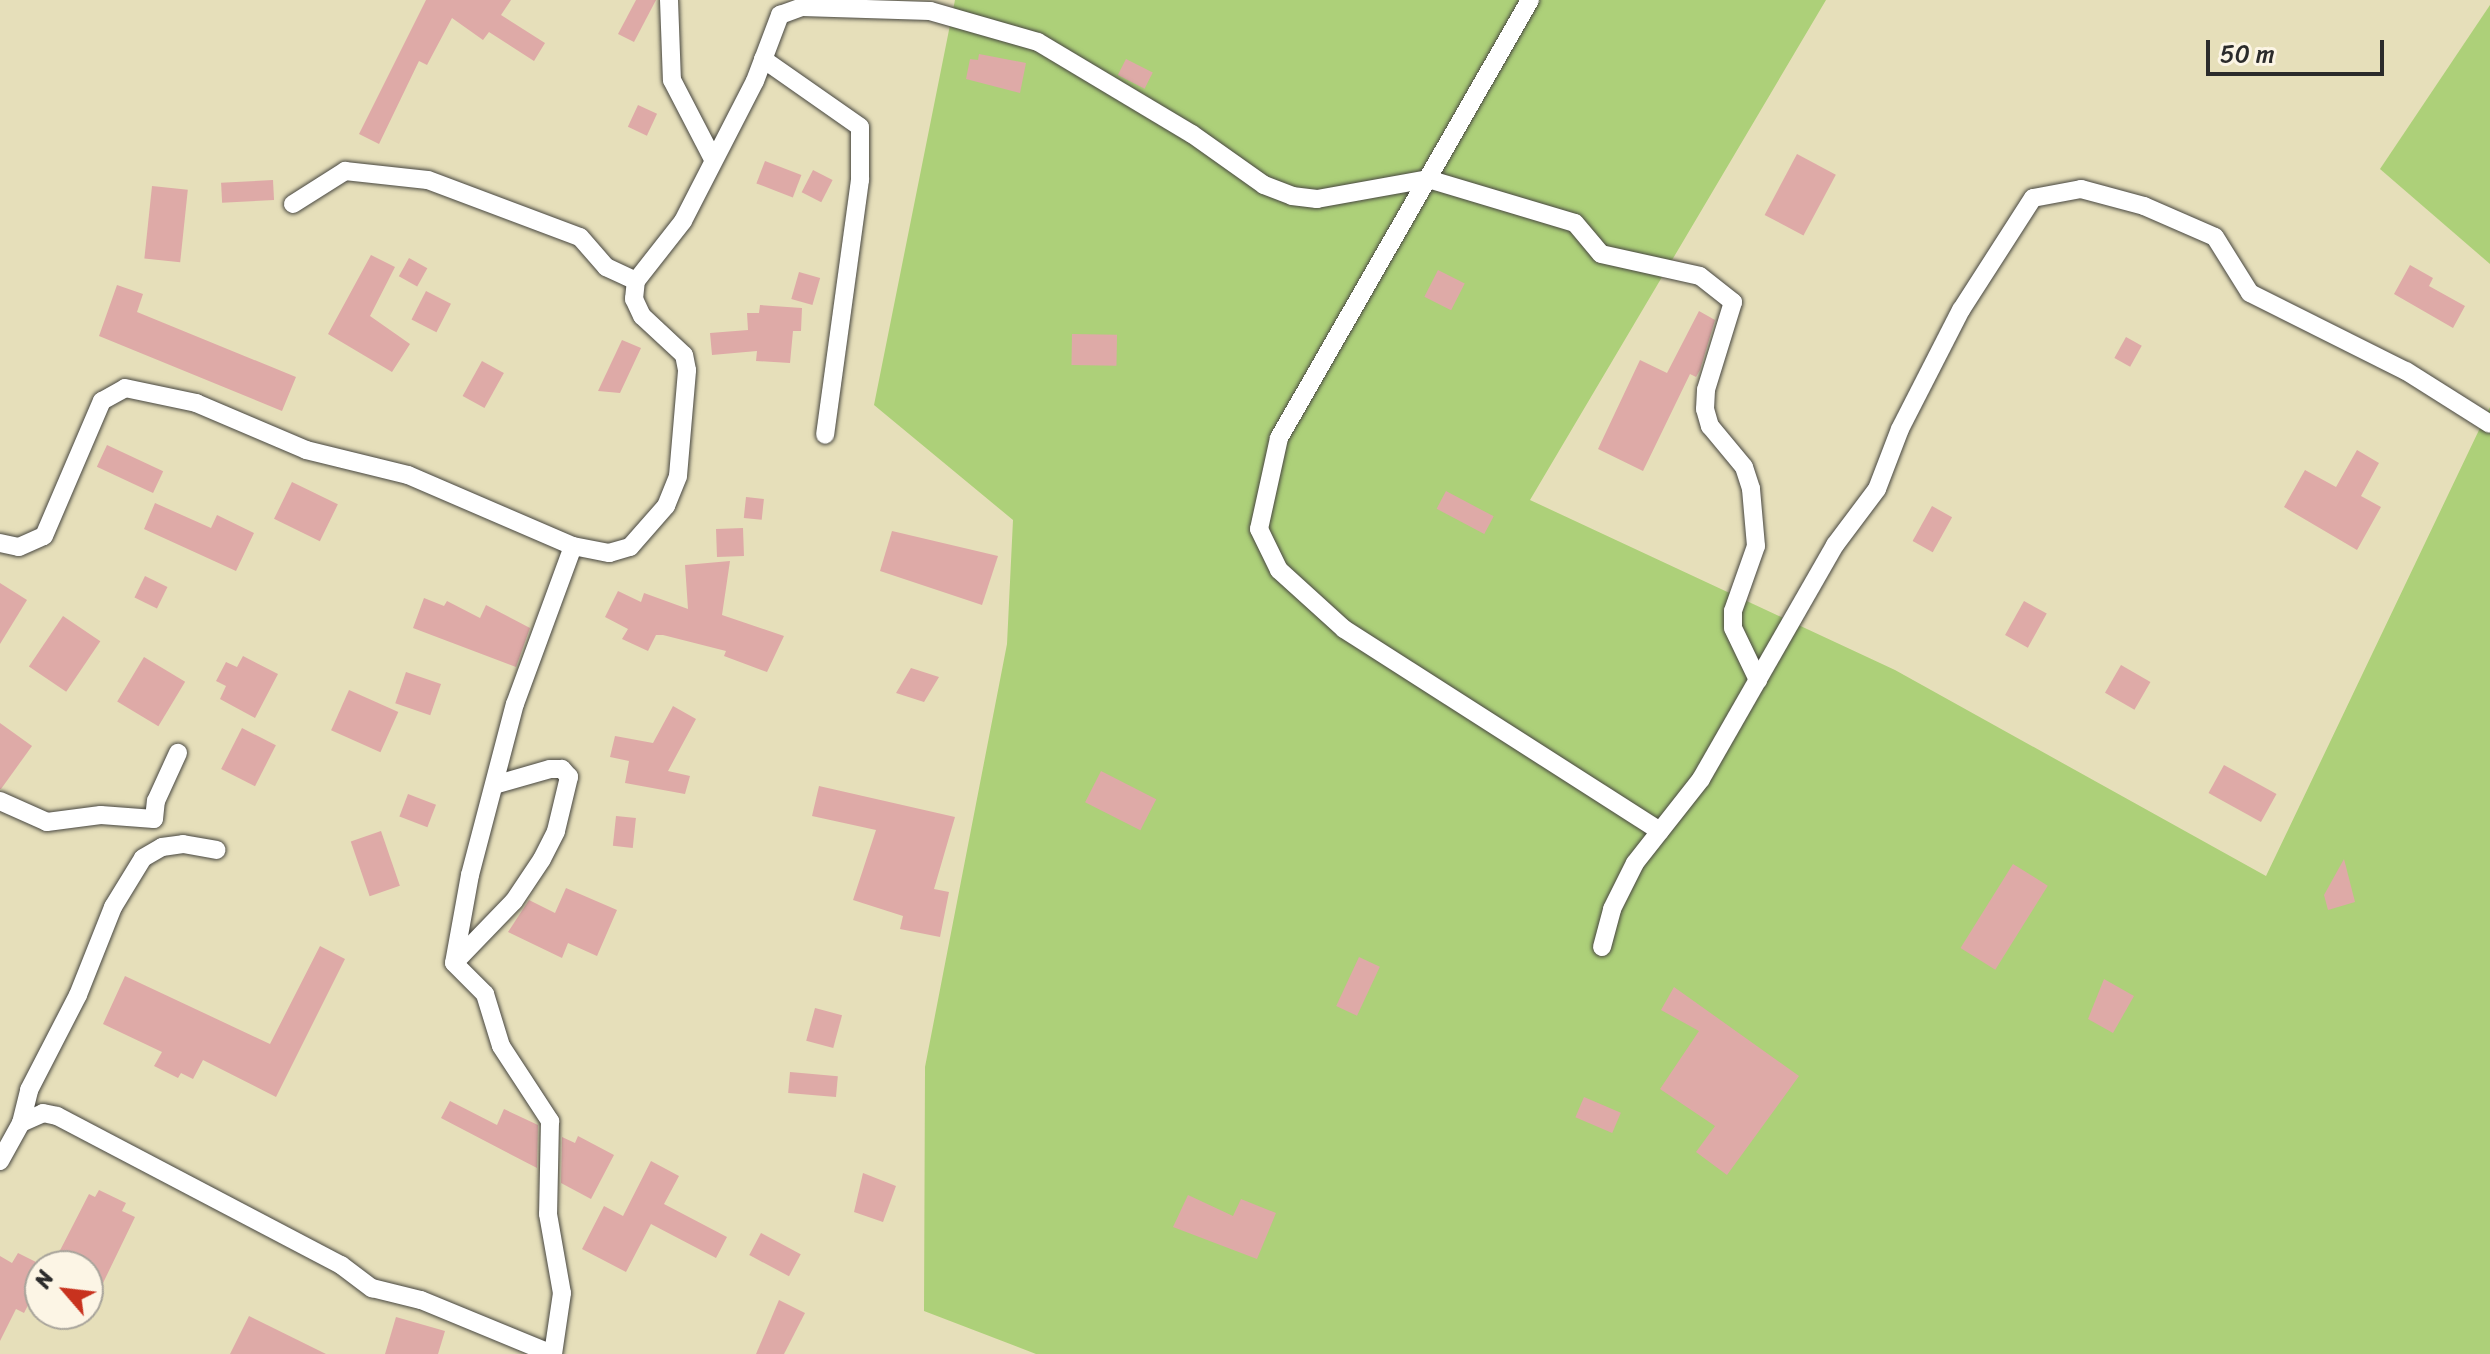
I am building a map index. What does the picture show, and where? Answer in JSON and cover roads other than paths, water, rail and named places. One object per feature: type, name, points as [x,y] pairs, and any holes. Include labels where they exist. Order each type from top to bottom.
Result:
[{"type":"street","points":[[669,0],[672,80],[700,128],[713,159]]},
{"type":"street","points":[[1530,0],[1279,438],[1259,529],[1279,570],[1344,629],[1660,831]]},
{"type":"street","points":[[0,543],[19,547],[44,536],[102,401],[125,388],[196,403],[306,450],[408,475],[573,546],[609,553],[630,547],[666,506],[678,476],[685,439],[684,355],[642,316],[634,299],[636,281],[683,221],[763,59],[774,27],[789,9],[955,14],[1038,42],[1192,134],[1235,167],[1292,196],[1317,199],[1428,179],[1575,223],[1601,254],[1700,276],[1733,302],[1706,390],[1705,409],[1710,426],[1744,467],[1751,489],[1756,546],[1733,611],[1733,628],[1758,680]]},
{"type":"street","points":[[763,59],[860,127],[860,180],[825,435]]},
{"type":"street","points":[[700,128],[730,129]]},
{"type":"street","points":[[293,204],[345,171],[428,180],[580,237],[606,267],[636,281]]},
{"type":"street","points":[[1602,947],[1612,909],[1635,863],[1701,779],[1835,545],[1877,489],[1900,429],[1961,310],[2033,198],[2081,189],[2144,206],[2215,237],[2250,293],[2406,371],[2490,424]]},
{"type":"street","points":[[454,963],[470,875],[498,784],[525,670],[573,546]]},
{"type":"street","points":[[0,1161],[21,1123],[29,1090],[78,995],[107,919],[143,858],[156,801],[178,753]]},
{"type":"street","points":[[454,963],[514,901],[542,859],[556,831],[569,777],[562,769],[550,769],[498,784]]},
{"type":"street","points":[[0,801],[47,822],[101,815],[154,819]]},
{"type":"street","points":[[143,858],[162,847],[183,844],[216,850]]},
{"type":"street","points":[[21,1123],[43,1113],[57,1116],[341,1265],[372,1288],[421,1300],[555,1352],[562,1293],[548,1214],[550,1121],[501,1046],[485,994],[454,963]]}]
